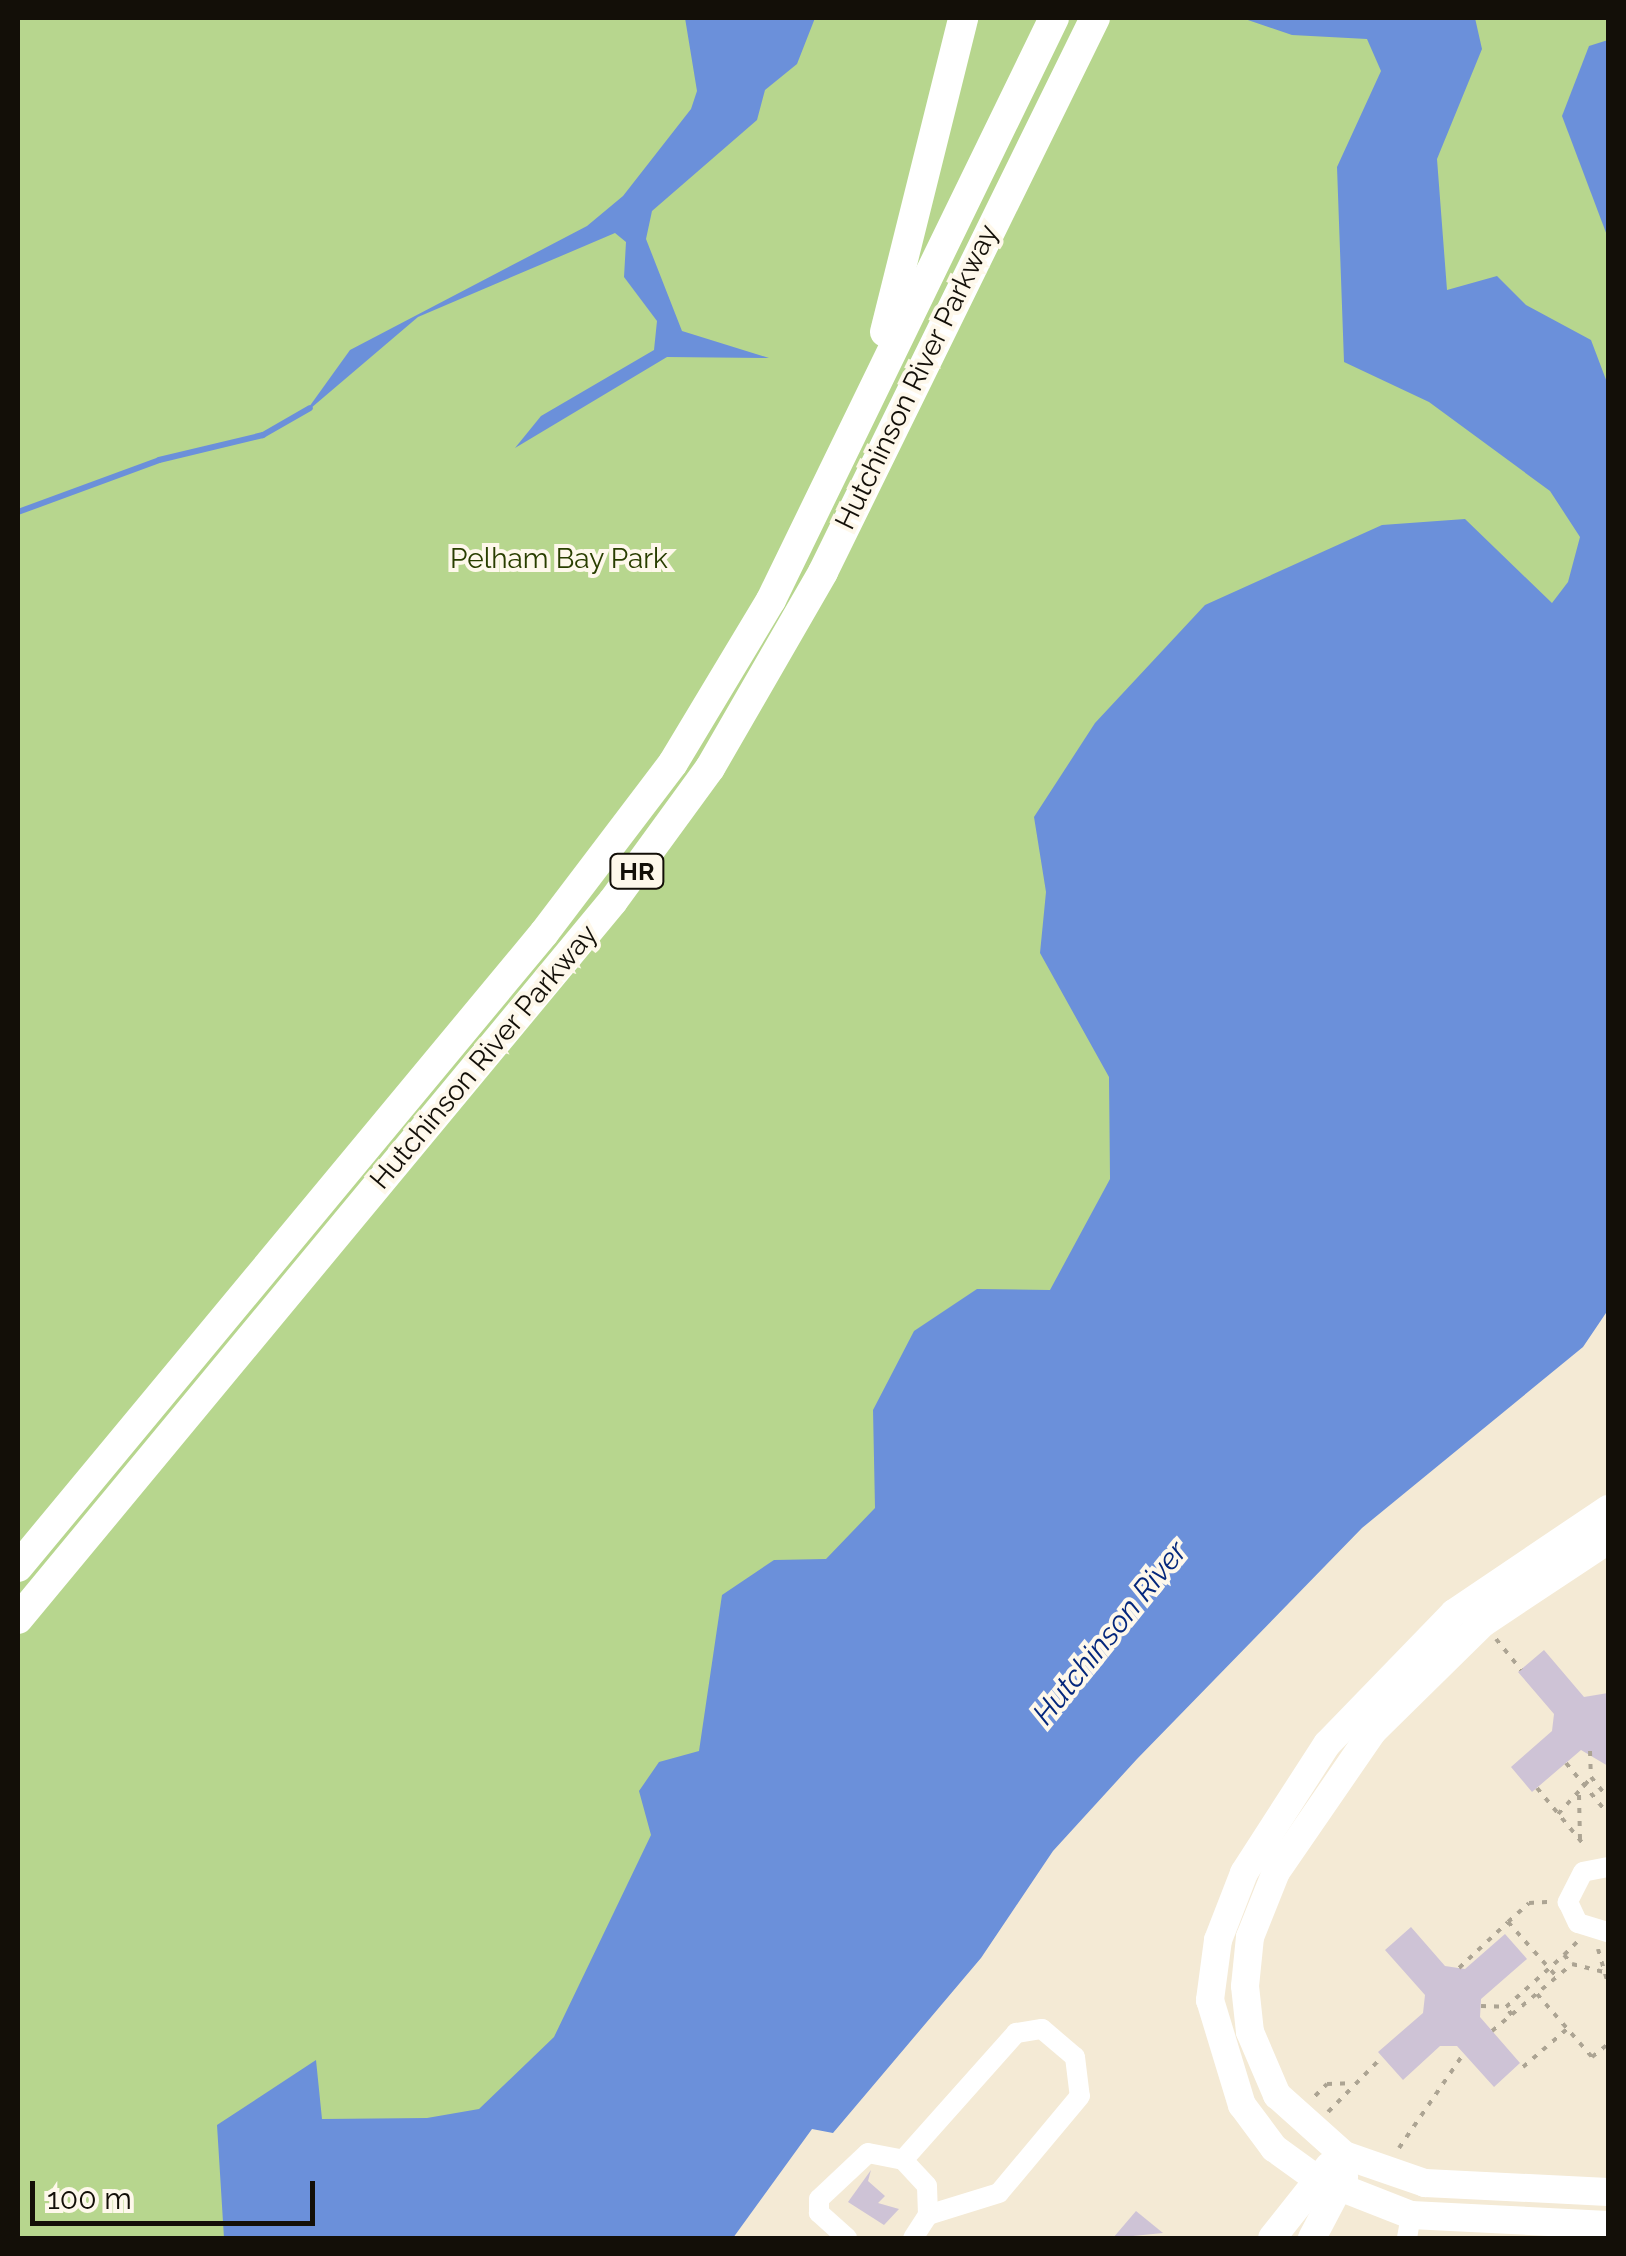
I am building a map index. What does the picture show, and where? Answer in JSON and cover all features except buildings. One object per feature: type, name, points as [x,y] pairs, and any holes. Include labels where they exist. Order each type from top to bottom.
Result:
[{"type":"highway","points":[[867,403],[963,18]]},
{"type":"highway","name":"Hutchinson River Parkway","points":[[18,1567],[640,810],[760,622],[1054,18]]},
{"type":"highway","name":"Hutchinson River Parkway","points":[[18,1619],[613,901],[710,768],[817,584],[1095,18]]},
{"type":"main road","points":[[1608,1508],[1469,1602],[1367,1696],[1244,1873],[1213,1965],[1216,2035],[1264,2136],[1314,2177],[1409,2227],[1595,2229],[1597,2192],[1425,2183],[1344,2156],[1294,2118],[1260,2064],[1246,2008],[1250,1938],[1276,1872],[1333,1781],[1410,1690],[1484,1623],[1608,1540]]},
{"type":"main road","points":[[1272,2238],[1314,2177],[1344,2156]]},
{"type":"main road","points":[[1312,2238],[1344,2192],[1344,2156]]},
{"type":"street","points":[[1603,1932],[1578,1923],[1568,1902],[1582,1872],[1608,1867]]},
{"type":"street","points":[[903,2160],[1016,2033],[1042,2029],[1075,2057],[1080,2096],[999,2193],[928,2215]]},
{"type":"street","points":[[844,2237],[819,2213],[819,2199],[868,2153],[903,2160],[928,2186],[928,2215],[913,2238]]},
{"type":"path","points":[[1484,1623],[1521,1670]]},
{"type":"path","points":[[1558,1814],[1588,1788],[1590,1750]]},
{"type":"path","points":[[1566,1763],[1608,1814]]},
{"type":"path","points":[[1591,1777],[1607,1796],[1598,1800]]},
{"type":"path","points":[[1537,1788],[1582,1843],[1580,1795]]},
{"type":"path","points":[[1459,1968],[1528,1903],[1568,1902]]},
{"type":"path","points":[[1508,1922],[1557,1977]]},
{"type":"path","points":[[1598,1974],[1603,1932]]},
{"type":"path","points":[[1480,2006],[1506,2007],[1564,1955],[1572,1964],[1598,1974],[1608,1985]]},
{"type":"path","points":[[1492,2031],[1572,1964]]},
{"type":"path","points":[[1598,1974],[1608,1973]]},
{"type":"path","points":[[1536,1981],[1543,1989]]},
{"type":"path","points":[[1521,1994],[1528,2002]]},
{"type":"path","points":[[1537,1994],[1592,2058],[1608,2044]]},
{"type":"path","points":[[1506,2007],[1512,2015]]},
{"type":"path","points":[[1523,2066],[1567,2029]]},
{"type":"path","points":[[1602,2049],[1608,2056]]},
{"type":"path","points":[[1393,2159],[1464,2053]]},
{"type":"path","points":[[1321,2119],[1382,2057]]},
{"type":"path","points":[[1327,2084],[1353,2084]]},
{"type":"green space","name":"Pelham Bay Park","points":[[18,18],[1608,18],[1608,458],[1375,263],[1608,493],[1608,784],[451,2238],[18,2238]]},
{"type":"water","points":[[685,18],[815,18],[797,64],[765,90],[757,120],[652,211],[646,239],[682,331],[769,358],[667,357],[515,448],[541,416],[654,350],[657,321],[624,277],[626,242],[615,233],[418,317],[304,414],[350,350],[587,226],[623,196],[691,109],[697,91]]},
{"type":"water","name":"Hutchinson River","points":[[1242,18],[1475,18],[1482,49],[1437,159],[1447,290],[1497,276],[1526,305],[1591,340],[1608,385],[1608,1310],[1583,1347],[1362,1528],[1137,1759],[1053,1851],[981,1958],[833,2133],[812,2129],[733,2238],[224,2238],[217,2125],[316,2060],[322,2119],[427,2118],[479,2109],[554,2037],[651,1835],[639,1791],[659,1762],[699,1751],[722,1595],[774,1560],[826,1559],[875,1508],[873,1410],[914,1331],[977,1289],[1050,1290],[1110,1179],[1109,1077],[1040,953],[1046,892],[1034,817],[1095,723],[1205,605],[1382,525],[1465,519],[1552,603],[1568,582],[1580,537],[1550,491],[1429,402],[1344,362],[1337,167],[1381,71],[1367,39],[1292,35]]},
{"type":"water","points":[[1608,40],[1608,238],[1562,116],[1589,46]]},
{"type":"waterway","points":[[18,512],[159,460],[263,435],[310,408]]}]
